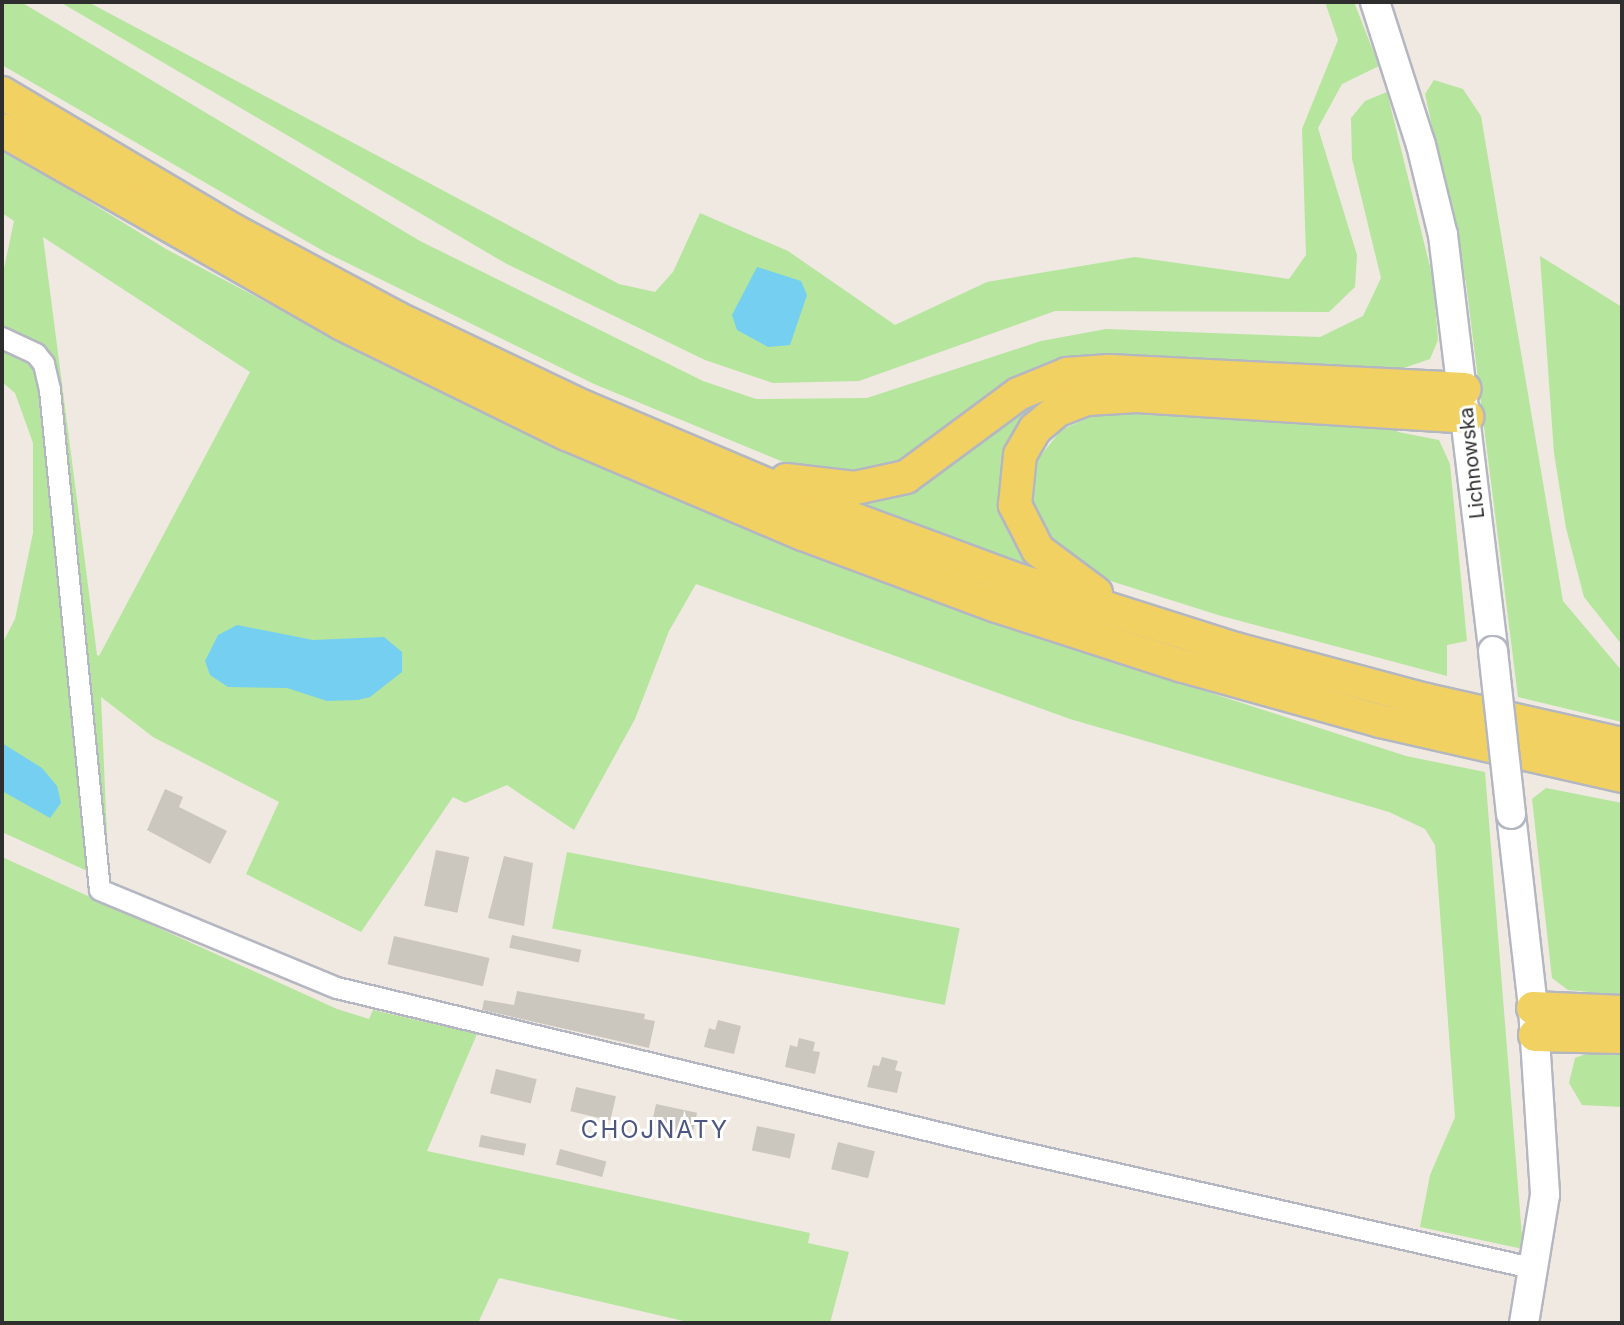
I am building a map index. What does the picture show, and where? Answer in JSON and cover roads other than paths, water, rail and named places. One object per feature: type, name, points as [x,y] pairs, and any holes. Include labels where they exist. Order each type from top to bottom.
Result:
[{"type":"main road","points":[[2,93],[174,197],[357,297],[531,383],[729,471],[910,542],[1139,620],[1384,689],[1622,744]]},
{"type":"main road","points":[[2,130],[196,245],[404,356],[578,439],[803,534],[997,606],[1218,676],[1422,731],[1622,776]]},
{"type":"main road","points":[[729,471],[840,489],[884,484],[931,463],[1030,388],[1090,372],[1466,403]]},
{"type":"main road","points":[[1139,620],[1038,550],[1015,505],[1020,455],[1035,429],[1058,410],[1087,399],[1137,396],[1466,403]]},
{"type":"main road","points":[[1534,1022],[1622,1012]]},
{"type":"main road","points":[[1534,1022],[1622,1037]]},
{"type":"street","name":"Lichnowska","points":[[1375,2],[1421,145],[1443,235],[1466,403],[1534,1022],[1545,1195],[1536,1269],[1524,1323]]},
{"type":"street","points":[[2,338],[36,354],[44,364],[50,390],[100,890],[337,988],[993,1146],[1536,1269]]},
{"type":"water","points":[[757,267],[801,281],[807,295],[790,345],[768,347],[737,330],[732,315]]},
{"type":"water","points":[[237,625],[313,640],[384,637],[402,652],[402,672],[370,697],[358,700],[327,701],[287,688],[228,687],[210,675],[205,661],[218,635]]},
{"type":"water","points":[[2,743],[42,768],[57,786],[61,803],[50,818],[2,791]]},
{"type":"district","name":"CHOJNATY","points":[[655,1130]]}]
